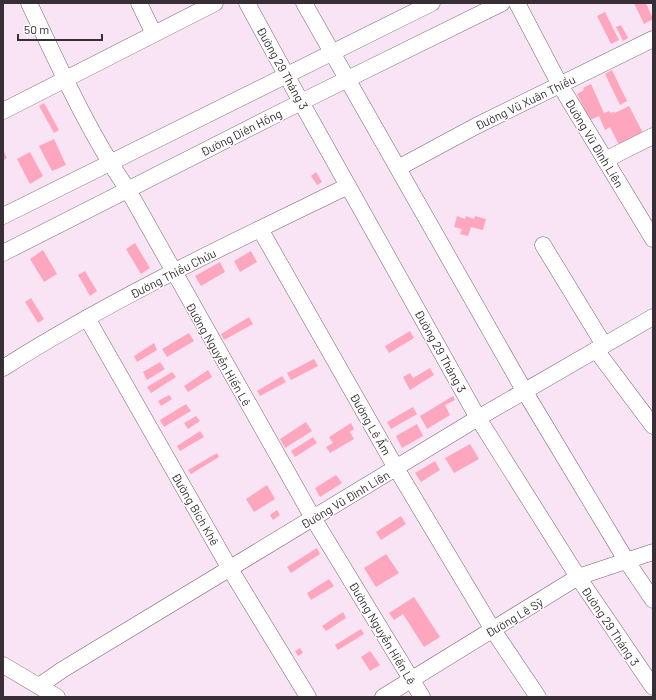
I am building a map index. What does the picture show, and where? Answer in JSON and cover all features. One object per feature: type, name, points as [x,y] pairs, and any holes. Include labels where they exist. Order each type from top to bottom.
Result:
[{"type":"street","name":"Đường Nguyễn Hiến Lê","points":[[29,3],[66,79],[110,163],[128,190],[313,518],[422,697]]},
{"type":"street","points":[[139,3],[154,34]]},
{"type":"street","points":[[3,111],[215,3]]},
{"type":"street","name":"Đường 29 Tháng 3","points":[[247,3],[478,418],[578,577],[653,687]]},
{"type":"street","points":[[304,3],[525,392],[626,560],[653,600]]},
{"type":"street","points":[[3,216],[432,3]]},
{"type":"street","name":"Đường Diên Hồng","points":[[3,253],[301,102],[502,3]]},
{"type":"street","name":"Đường Vũ Đình Liên","points":[[517,3],[560,85],[653,239]]},
{"type":"street","name":"Đường Vũ Xuân Thiều","points":[[398,168],[476,126],[653,39]]},
{"type":"street","points":[[605,160],[653,136]]},
{"type":"street","name":"Đường Thiều Chửu","points":[[3,368],[46,340],[173,272],[348,186]]},
{"type":"street","name":"Đường Lê Ấm","points":[[260,229],[396,468],[493,630],[538,697]]},
{"type":"street","points":[[543,244],[600,348],[653,426]]},
{"type":"street","name":"Đường Vũ Đình Liên","points":[[39,686],[62,670],[478,418],[653,317]]},
{"type":"street","name":"Đường Bích Khê","points":[[87,318],[230,569],[308,697]]},
{"type":"street","name":"Đường Lê Sỹ","points":[[383,697],[578,577],[653,552]]},
{"type":"street","points":[[3,665],[57,697]]},
{"type":"building","points":[[634,3],[646,3],[653,19],[644,24]]},
{"type":"building","points":[[605,12],[619,40],[611,44],[597,16]]},
{"type":"building","points":[[621,25],[628,38],[623,41],[616,27]]},
{"type":"building","points":[[612,70],[627,101],[620,105],[605,74]]},
{"type":"building","points":[[591,84],[604,113],[609,111],[610,113],[615,113],[629,106],[643,133],[619,145],[610,127],[605,130],[599,116],[590,120],[577,94],[584,90],[583,88]]},
{"type":"building","points":[[44,103],[59,130],[54,133],[39,106]]},
{"type":"building","points":[[54,139],[66,165],[52,171],[39,146]]},
{"type":"building","points":[[3,150],[7,158],[3,160]]},
{"type":"building","points":[[30,152],[43,176],[30,184],[17,159]]},
{"type":"building","points":[[316,172],[322,182],[317,185],[311,176]]},
{"type":"building","points":[[457,216],[465,219],[466,216],[474,219],[475,216],[486,219],[483,230],[471,227],[468,236],[460,234],[462,229],[454,227]]},
{"type":"building","points":[[135,243],[150,268],[141,274],[126,249]]},
{"type":"building","points":[[43,250],[57,274],[44,282],[30,259]]},
{"type":"building","points":[[251,251],[257,262],[240,272],[234,261]]},
{"type":"building","points":[[220,262],[225,272],[201,286],[195,276]]},
{"type":"building","points":[[85,271],[97,291],[90,296],[78,275]]},
{"type":"building","points":[[31,298],[44,319],[38,323],[25,302]]},
{"type":"building","points":[[249,317],[253,324],[224,340],[221,334]]},
{"type":"building","points":[[410,331],[414,338],[389,353],[385,346]]},
{"type":"building","points":[[189,333],[194,341],[167,357],[162,349]]},
{"type":"building","points":[[154,343],[157,350],[137,362],[134,356]]},
{"type":"building","points":[[314,359],[318,366],[291,380],[287,373]]},
{"type":"building","points":[[160,362],[165,369],[147,380],[143,372]]},
{"type":"building","points":[[430,368],[434,375],[410,390],[403,377],[410,373],[413,378]]},
{"type":"building","points":[[208,370],[212,377],[188,392],[184,386]]},
{"type":"building","points":[[172,372],[176,377],[151,393],[147,387]]},
{"type":"building","points":[[282,376],[286,382],[260,396],[257,391]]},
{"type":"building","points":[[169,395],[172,399],[161,406],[158,401]]},
{"type":"building","points":[[453,396],[455,400],[445,405],[450,415],[427,429],[420,416]]},
{"type":"building","points":[[186,404],[191,411],[164,427],[160,420]]},
{"type":"building","points":[[413,407],[417,414],[391,429],[387,422]]},
{"type":"building","points":[[196,416],[200,421],[188,429],[184,423]]},
{"type":"building","points":[[306,422],[312,431],[285,448],[280,439]]},
{"type":"building","points":[[351,423],[354,429],[350,432],[354,439],[330,453],[326,447],[333,443],[329,437]]},
{"type":"building","points":[[417,424],[423,436],[402,448],[396,436]]},
{"type":"building","points":[[200,431],[204,437],[180,451],[177,446]]},
{"type":"building","points":[[313,437],[317,443],[295,457],[291,451]]},
{"type":"building","points":[[470,444],[479,459],[454,473],[445,458]]},
{"type":"building","points":[[217,453],[219,457],[191,474],[188,470]]},
{"type":"building","points":[[435,461],[440,470],[421,482],[415,473]]},
{"type":"building","points":[[336,475],[342,483],[320,497],[315,488]]},
{"type":"building","points":[[267,485],[275,499],[254,512],[246,499]]},
{"type":"building","points":[[277,510],[280,515],[273,520],[270,515]]},
{"type":"building","points":[[401,516],[406,524],[381,540],[376,532]]},
{"type":"building","points":[[317,548],[320,554],[291,573],[287,567]]},
{"type":"building","points":[[386,554],[399,573],[376,587],[364,568]]},
{"type":"building","points":[[329,579],[334,586],[311,600],[307,593]]},
{"type":"building","points":[[414,597],[440,637],[424,647],[403,614],[394,620],[389,613]]},
{"type":"building","points":[[343,612],[346,618],[326,631],[322,626]]},
{"type":"building","points":[[361,629],[364,634],[338,650],[335,645]]},
{"type":"building","points":[[300,648],[303,653],[298,656],[295,651]]},
{"type":"building","points":[[370,651],[380,665],[370,671],[361,657]]}]
